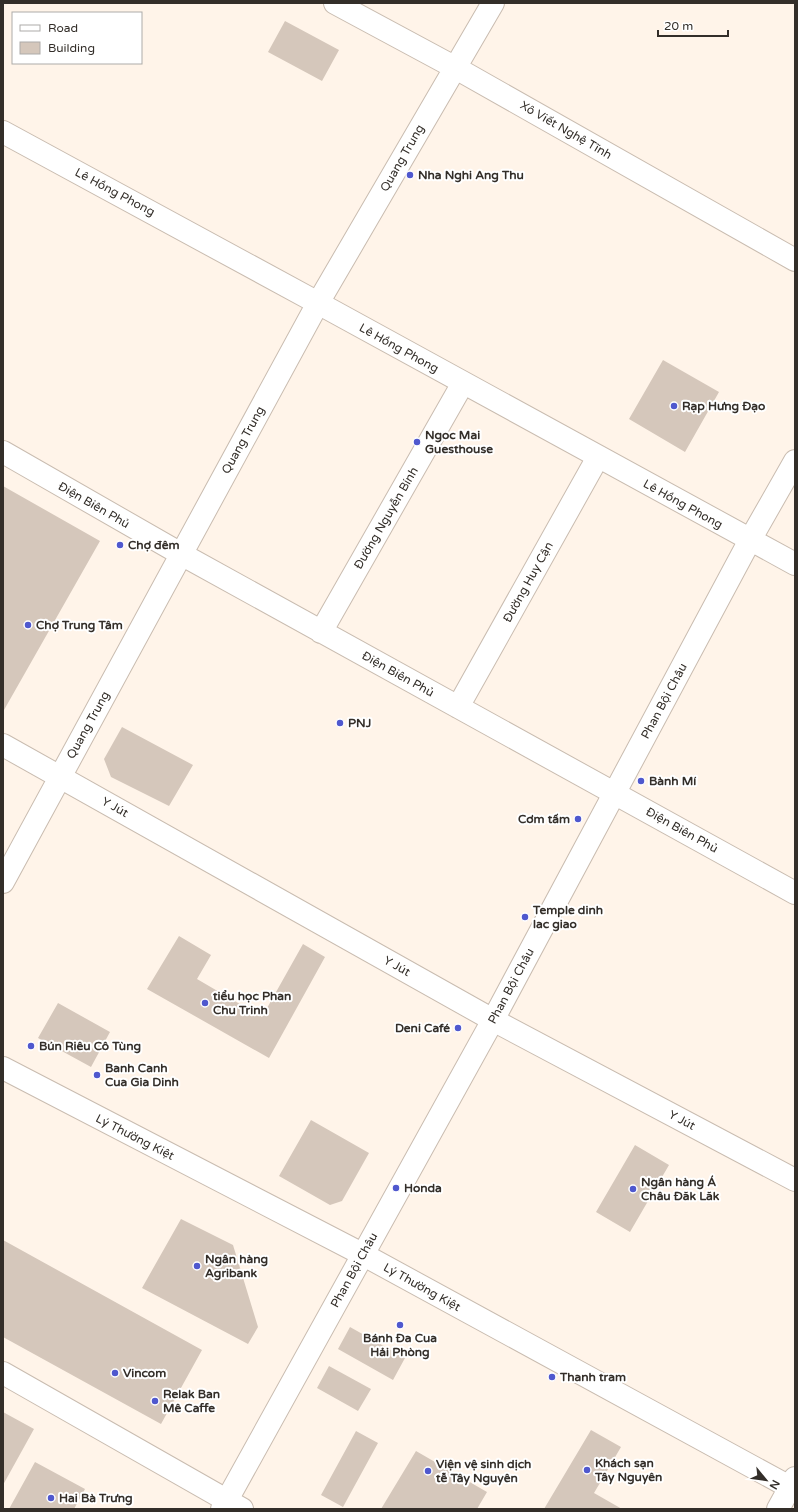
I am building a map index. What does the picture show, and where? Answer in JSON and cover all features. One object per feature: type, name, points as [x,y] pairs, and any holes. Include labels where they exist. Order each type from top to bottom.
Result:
[{"type":"street","name":"Xô Viết Nghệ Tĩnh","points":[[335,3],[454,67],[795,260]]},
{"type":"street","name":"Quang Trung","points":[[3,882],[318,303],[454,67],[493,3]]},
{"type":"street","name":"Lê Hồng Phong","points":[[3,132],[795,564]]},
{"type":"street","name":"Đường Nguyễn Bính","points":[[322,632],[463,383]]},
{"type":"street","name":"Điện Biên Phủ","points":[[3,452],[181,554],[795,893]]},
{"type":"street","name":"Đường Huy Cận","points":[[458,707],[598,457]]},
{"type":"street","name":"Phan Bội Châu","points":[[230,1506],[362,1254],[493,1020],[750,540],[795,461]]},
{"type":"street","name":"Y Jút","points":[[3,745],[493,1020],[795,1180]]},
{"type":"street","name":"Lý Thường Kiệt","points":[[3,1068],[362,1254],[793,1485]]},
{"type":"street","points":[[3,1373],[230,1506]]},
{"type":"street","points":[[778,1509],[793,1485]]},
{"type":"building","points":[[285,21],[339,50],[322,81],[268,52]]},
{"type":"building","name":"Rạp Hưng Đạo","points":[[663,360],[719,392],[685,452],[629,419]]},
{"type":"building","name":"Chợ Trung Tâm","points":[[3,486],[100,541],[4,710],[3,709]]},
{"type":"building","points":[[122,727],[193,765],[169,806],[111,777],[104,759]]},
{"type":"building","name":"tiểu học Phan Chu Trinh","points":[[179,936],[211,955],[197,979],[262,1017],[303,944],[325,957],[269,1058],[147,989]]},
{"type":"building","points":[[58,1003],[110,1032],[91,1067],[38,1038]]},
{"type":"building","points":[[311,1120],[369,1153],[342,1201],[330,1205],[279,1176]]},
{"type":"building","name":"Ngân hàng Á Châu Đăk Lăk","points":[[635,1145],[669,1165],[630,1232],[596,1212]]},
{"type":"building","name":"Ngân hàng Agribank","points":[[181,1219],[233,1245],[258,1327],[248,1344],[142,1288]]},
{"type":"building","points":[[3,1240],[202,1350],[161,1424],[3,1337]]},
{"type":"building","points":[[350,1327],[405,1358],[393,1380],[338,1349]]},
{"type":"building","points":[[329,1366],[371,1389],[358,1411],[317,1388]]},
{"type":"building","points":[[3,1412],[34,1429],[3,1485]]},
{"type":"building","name":"Khách sạn Tây Nguyên","points":[[591,1430],[621,1447],[594,1493],[622,1509],[544,1509]]},
{"type":"building","points":[[356,1431],[378,1443],[343,1507],[321,1495]]},
{"type":"building","name":"Viện vệ sinh dịch tễ Tây Nguyên","points":[[416,1451],[487,1492],[477,1509],[381,1509]]},
{"type":"building","points":[[35,1462],[85,1489],[74,1509],[9,1509]]},
{"type":"place","name":"Nha Nghi Ang Thu","points":[[410,175]]},
{"type":"place","name":"Rạp Hưng Đạo","points":[[674,406]]},
{"type":"place","name":"Ngoc Mai Guesthouse","points":[[417,442]]},
{"type":"place","name":"Chợ đêm","points":[[120,545]]},
{"type":"place","name":"Chợ Trung Tâm","points":[[28,625]]},
{"type":"place","name":"PNJ","points":[[340,723]]},
{"type":"place","name":"Bành Mí","points":[[641,781]]},
{"type":"place","name":"Cơm tấm","points":[[578,819]]},
{"type":"place","name":"Temple dinh lac giao","points":[[525,917]]},
{"type":"place","name":"tiểu học Phan Chu Trinh","points":[[205,1003]]},
{"type":"place","name":"Deni Café","points":[[458,1028]]},
{"type":"place","name":"Bún Riêu Cô Tùng","points":[[31,1046]]},
{"type":"place","name":"Banh Canh Cua Gia Dinh","points":[[97,1075]]},
{"type":"place","name":"Honda","points":[[396,1188]]},
{"type":"place","name":"Ngân hàng Á Châu Đăk Lăk","points":[[633,1189]]},
{"type":"place","name":"Ngân hàng Agribank","points":[[197,1266]]},
{"type":"place","name":"Bánh Đa Cua Hải Phòng","points":[[400,1325]]},
{"type":"place","name":"Vincom","points":[[115,1373]]},
{"type":"place","name":"Thanh tram","points":[[552,1377]]},
{"type":"place","name":"Relak Ban Mê Caffe","points":[[155,1401]]},
{"type":"place","name":"Khách sạn Tây Nguyên","points":[[587,1470]]},
{"type":"place","name":"Viện vệ sinh dịch tễ Tây Nguyên","points":[[428,1471]]},
{"type":"place","name":"Hai Bà Trưng","points":[[51,1498]]}]
